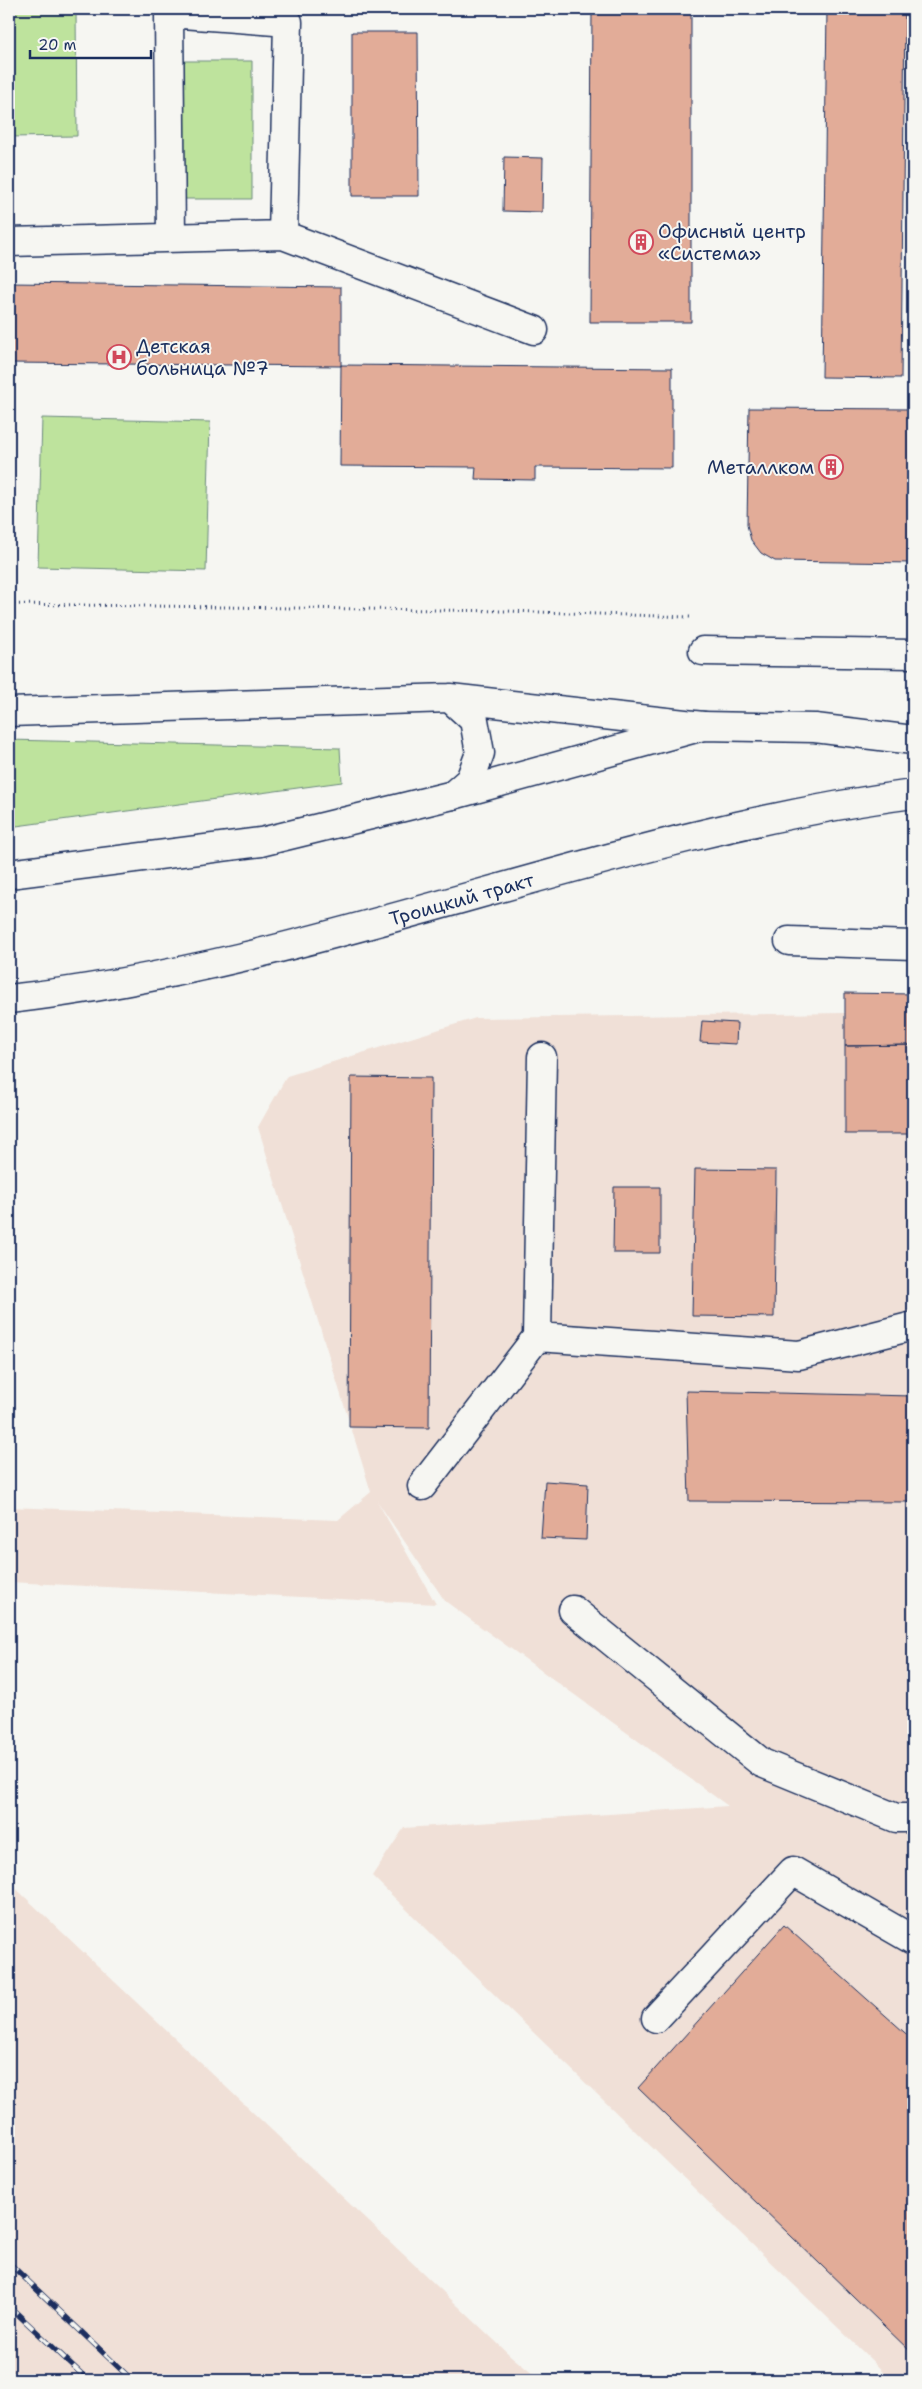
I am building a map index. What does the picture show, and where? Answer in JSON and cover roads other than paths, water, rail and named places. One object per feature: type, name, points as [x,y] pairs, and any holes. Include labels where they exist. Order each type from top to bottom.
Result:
[{"type":"main road","points":[[171,238],[169,13],[288,22],[283,235]]},
{"type":"main road","points":[[9,242],[283,235],[534,330]]},
{"type":"main road","points":[[703,651],[913,654]]},
{"type":"main road","points":[[9,712],[450,698],[703,726],[815,728],[913,740]]},
{"type":"main road","points":[[450,698],[474,720],[480,753],[470,780],[453,795]]},
{"type":"main road","points":[[9,874],[261,842],[453,795],[703,726]]},
{"type":"main road","name":"Троицкий тракт","points":[[9,999],[115,986],[181,972],[312,941],[694,836],[822,807],[913,794]]},
{"type":"main road","points":[[788,941],[913,944]]},
{"type":"main road","points":[[422,1486],[537,1337],[542,1057]]},
{"type":"main road","points":[[537,1337],[799,1355],[913,1326]]},
{"type":"main road","points":[[573,1610],[762,1763],[896,1818],[913,1818]]},
{"type":"main road","points":[[656,2018],[793,1871],[913,1940]]},
{"type":"railway","points":[[9,2263],[132,2380]]},
{"type":"railway","points":[[9,2306],[88,2380]]},
{"type":"place","name":"Офисный центр «Система»","points":[[641,242]]},
{"type":"place","name":"Детская больница №7","points":[[119,357]]},
{"type":"place","name":"Металлком","points":[[831,467]]}]
